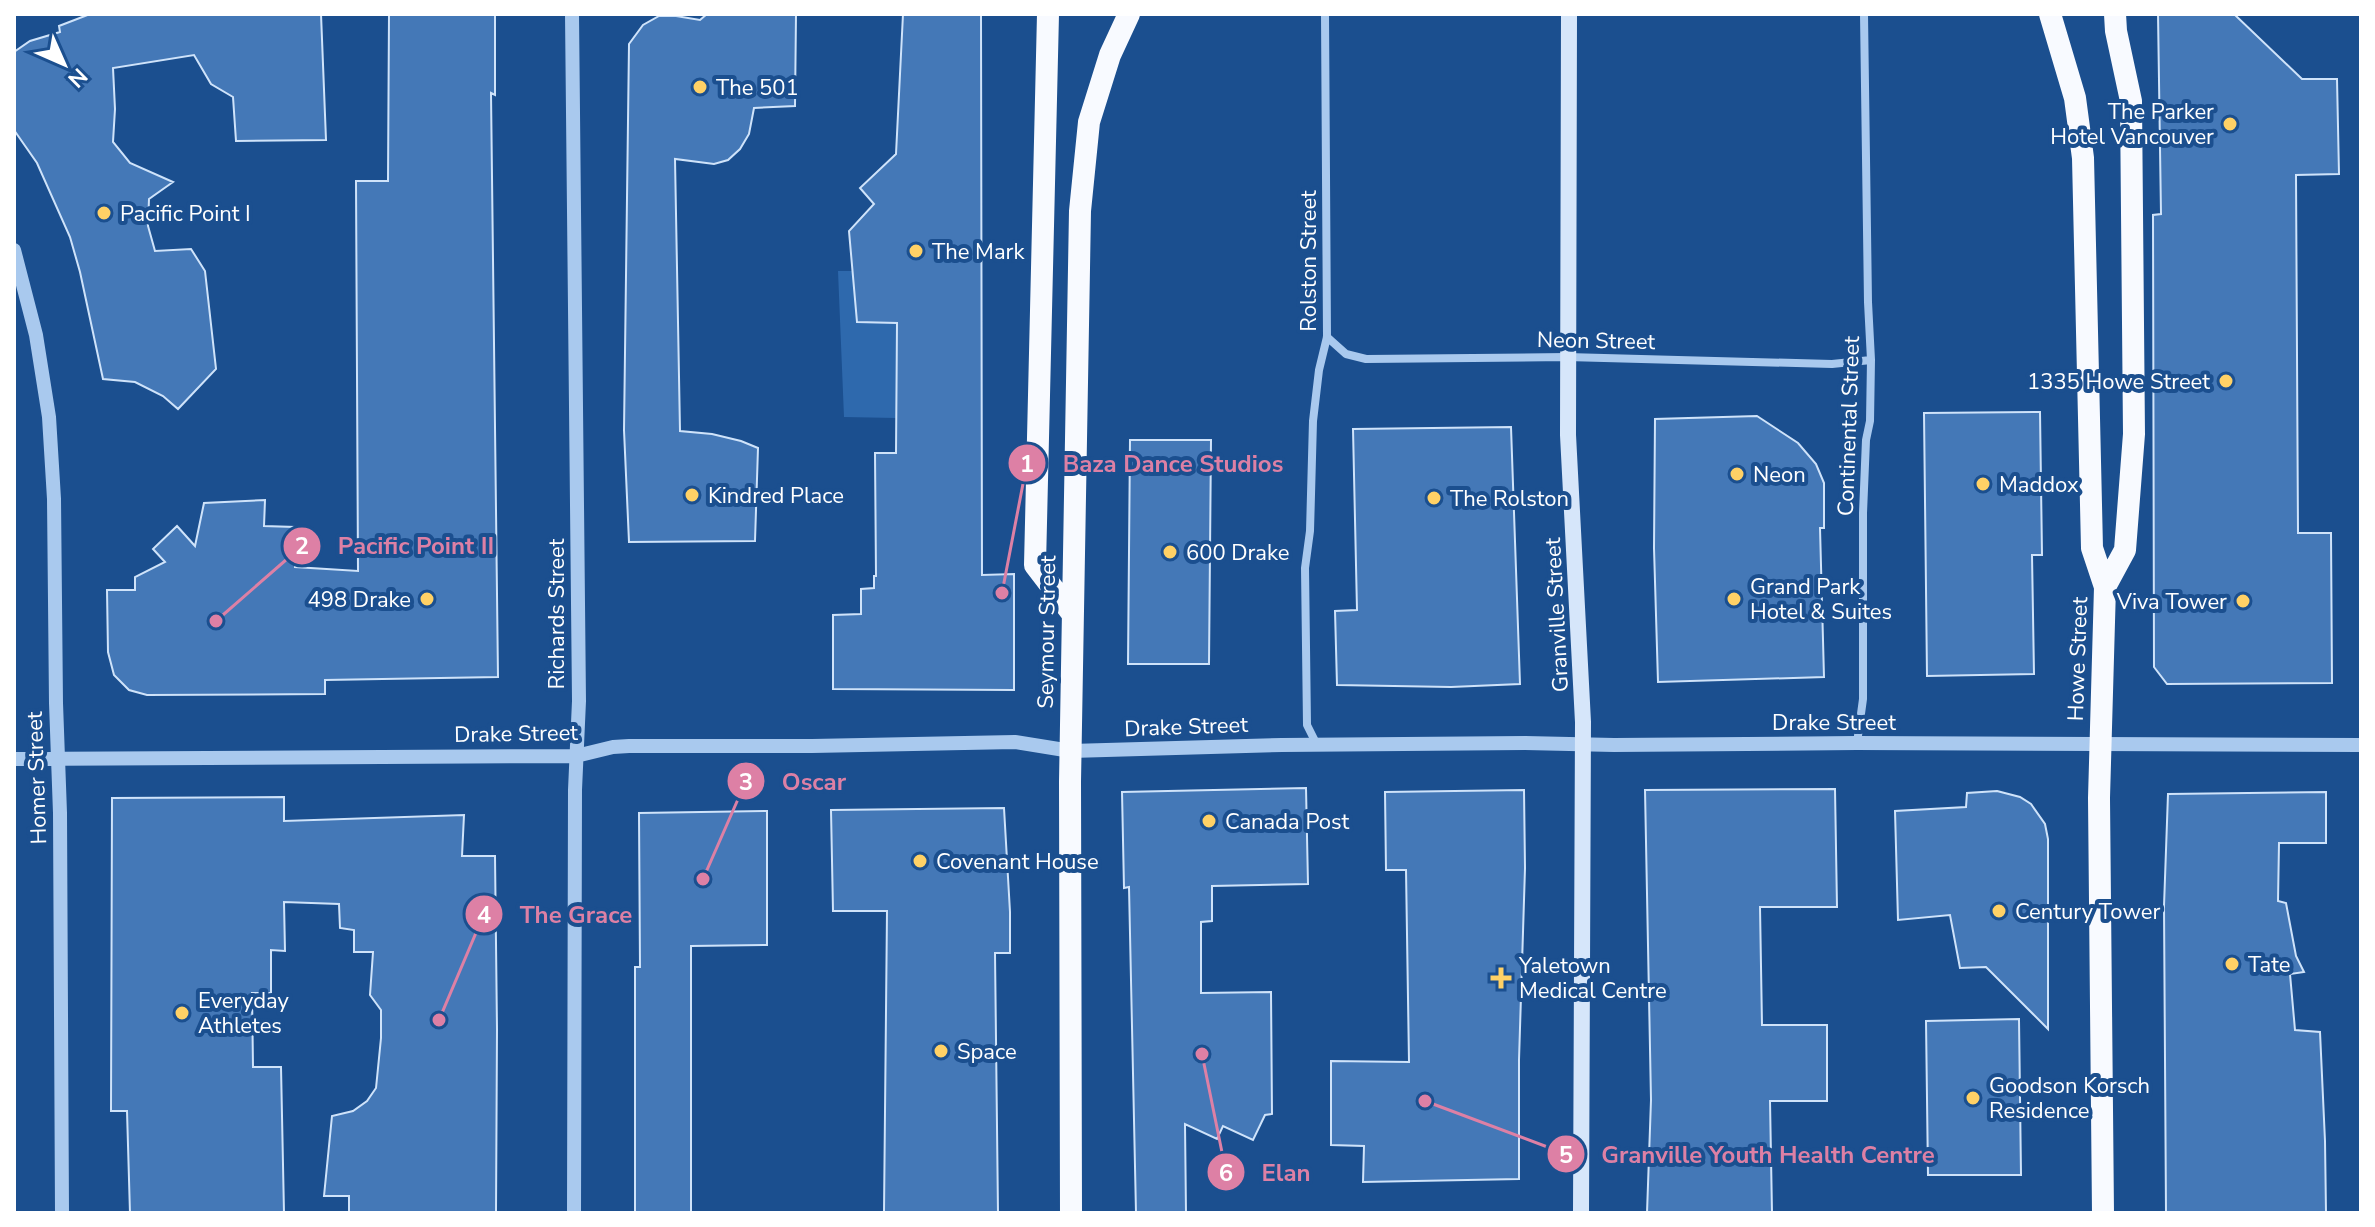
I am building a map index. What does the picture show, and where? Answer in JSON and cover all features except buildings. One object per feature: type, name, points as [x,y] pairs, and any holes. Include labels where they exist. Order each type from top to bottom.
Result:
[{"type":"highway","points":[[1048,14],[1035,565],[1071,612]]},
{"type":"highway","name":"Seymour Street","points":[[1071,1213],[1071,612],[1080,211],[1089,122],[1110,55],[1129,14]]},
{"type":"highway","points":[[2105,587],[2125,550],[2134,434],[2131,101],[2115,14]]},
{"type":"highway","name":"Howe Street","points":[[2051,15],[2075,98],[2083,158],[2092,548],[2105,587],[2101,744],[2103,1213]]},
{"type":"main road","name":"Granville Street","points":[[1569,14],[1568,435],[1583,744],[1581,1213]]},
{"type":"street","name":"Richards Street","points":[[572,14],[579,685],[574,1213]]},
{"type":"street","name":"Rolston Street","points":[[1317,745],[1307,725],[1305,568],[1310,531],[1313,421],[1319,370],[1327,337],[1325,14]]},
{"type":"street","name":"Continental Street","points":[[1857,743],[1863,699],[1863,513],[1871,360],[1864,14]]},
{"type":"street","name":"Homer Street","points":[[14,250],[36,335],[49,417],[54,499],[62,1213]]},
{"type":"street","name":"Neon Street","points":[[1327,337],[1346,354],[1366,359],[1567,357],[1832,364],[1871,360]]},
{"type":"street","name":"Drake Street","points":[[14,759],[576,756],[629,746],[1002,742],[1071,751],[1317,745],[2361,745]]},
{"type":"shaded area","points":[[838,271],[853,271],[857,322],[897,323],[896,418],[844,417]]},
{"type":"place","name":"The 501","points":[[700,87]]},
{"type":"place","name":"The Parker Hotel Vancouver","points":[[2230,124]]},
{"type":"place","name":"Pacific Point I","points":[[104,213]]},
{"type":"place","name":"The Mark","points":[[916,251]]},
{"type":"place","name":"1335 Howe Street","points":[[2226,381]]},
{"type":"place","name":"Neon","points":[[1737,474]]},
{"type":"place","name":"Maddox","points":[[1983,484]]},
{"type":"place","name":"Kindred Place","points":[[692,495]]},
{"type":"place","name":"The Rolston","points":[[1434,498]]},
{"type":"place","name":"600 Drake","points":[[1170,552]]},
{"type":"place","name":"Baza Dance Studios","points":[[1002,593]]},
{"type":"place","name":"498 Drake","points":[[427,599]]},
{"type":"place","name":"Grand Park Hotel & Suites","points":[[1734,599]]},
{"type":"place","name":"Viva Tower","points":[[2243,601]]},
{"type":"place","name":"Pacific Point II","points":[[216,621]]},
{"type":"place","name":"Canada Post","points":[[1209,821]]},
{"type":"place","name":"Covenant House","points":[[920,861]]},
{"type":"place","name":"Oscar","points":[[703,879]]},
{"type":"place","name":"Century Tower","points":[[1999,911]]},
{"type":"place","name":"Tate","points":[[2232,964]]},
{"type":"place","name":"Yaletown Medical Centre","points":[[1501,978]]},
{"type":"place","name":"Everyday Athletes","points":[[182,1013]]},
{"type":"place","name":"The Grace","points":[[439,1020]]},
{"type":"place","name":"Space","points":[[941,1051]]},
{"type":"place","name":"Elan","points":[[1202,1054]]},
{"type":"place","name":"Goodson Korsch Residence","points":[[1973,1098]]},
{"type":"place","name":"Granville Youth Health Centre","points":[[1425,1101]]}]
